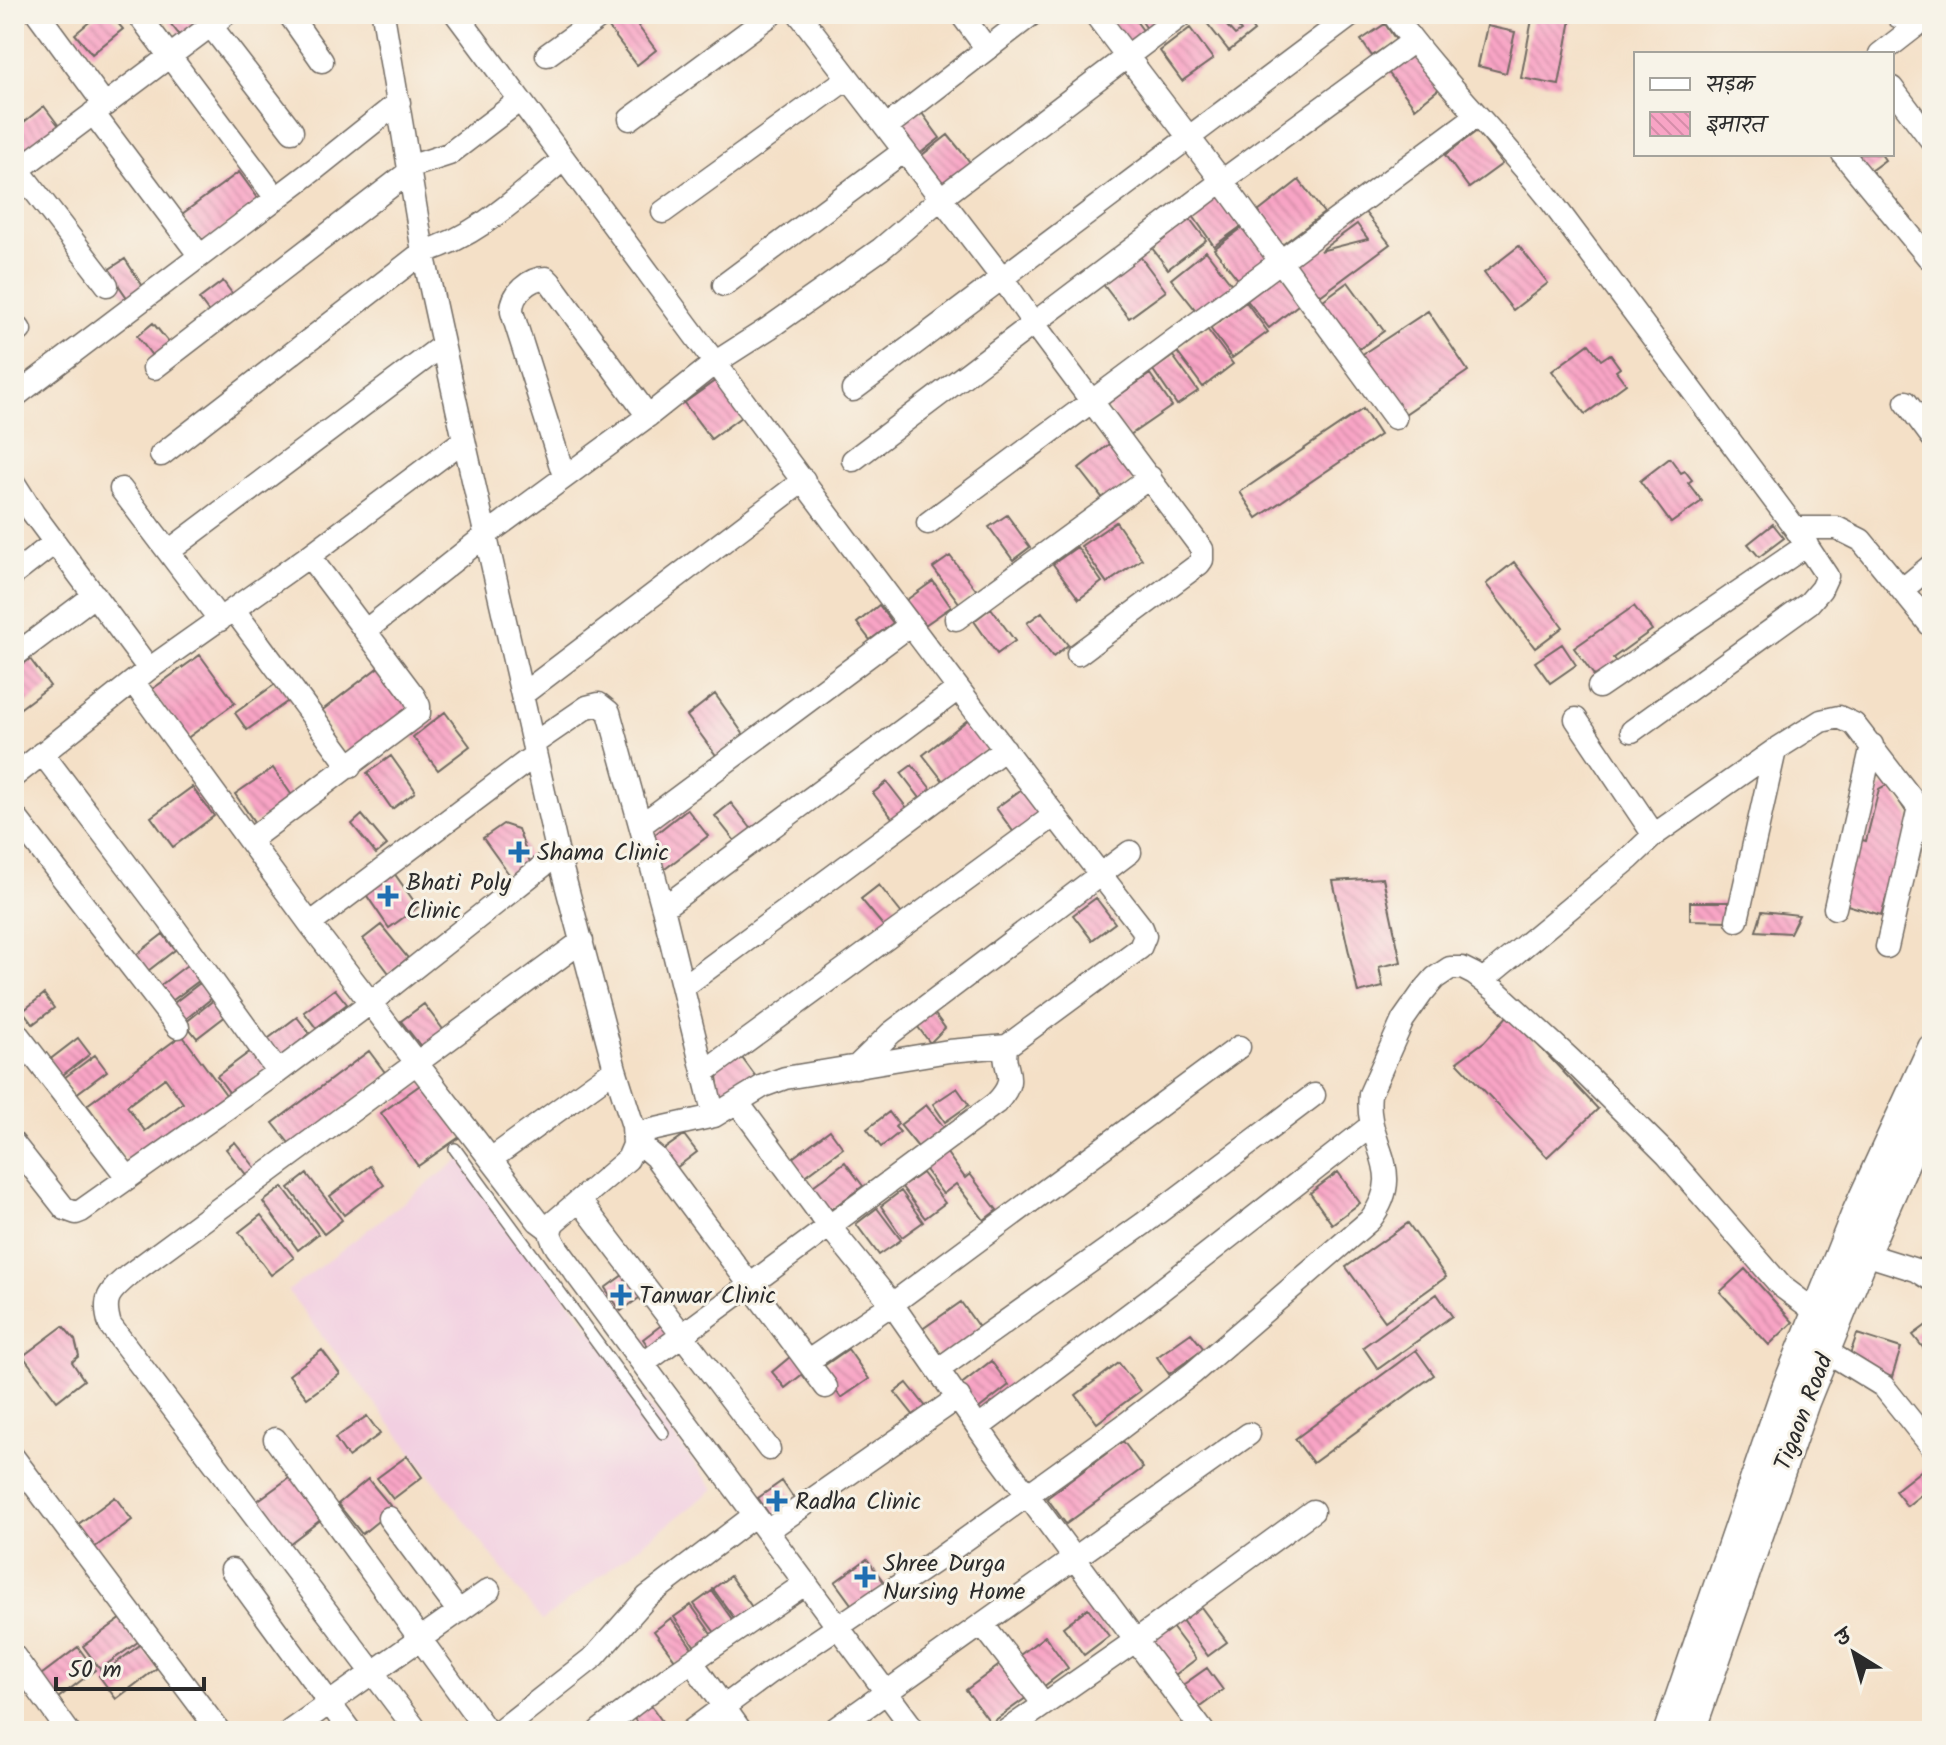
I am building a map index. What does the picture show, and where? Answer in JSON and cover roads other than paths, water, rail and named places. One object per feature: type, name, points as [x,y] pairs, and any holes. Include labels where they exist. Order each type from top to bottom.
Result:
[{"type":"street","points":[[38,14],[200,256]]},
{"type":"street","points":[[138,14],[276,198]]},
{"type":"street","points":[[289,14],[322,61]]},
{"type":"street","points":[[383,14],[423,252],[464,440],[558,854],[634,1140],[623,1165],[555,1221],[543,1224]]},
{"type":"street","points":[[456,14],[804,480],[909,626],[1142,928],[1144,942],[1007,1046],[1004,1054],[1010,1076],[1009,1085],[996,1103],[643,1364]]},
{"type":"street","points":[[547,55],[604,14]]},
{"type":"street","points":[[630,119],[772,14]]},
{"type":"street","points":[[799,14],[1003,279],[1092,403],[1199,543],[1204,555],[1202,560],[1078,654]]},
{"type":"street","points":[[961,14],[987,49]]},
{"type":"street","points":[[886,127],[1032,14]]},
{"type":"street","points":[[1095,14],[1222,181],[1395,418]]},
{"type":"street","points":[[365,631],[486,535],[716,362],[881,249],[941,198],[1183,14]]},
{"type":"street","points":[[853,390],[1353,14]]},
{"type":"street","points":[[1393,14],[1476,116],[1541,187],[1801,536],[1827,576],[1809,603],[1632,731]]},
{"type":"street","points":[[1882,52],[1919,18]]},
{"type":"street","points":[[107,285],[16,169],[219,20],[292,131]]},
{"type":"street","points":[[853,460],[1413,41]]},
{"type":"street","points":[[663,212],[848,78]]},
{"type":"street","points":[[1894,91],[1932,141]]},
{"type":"street","points":[[154,368],[409,169],[449,154],[520,100]]},
{"type":"street","points":[[14,397],[399,102]]},
{"type":"street","points":[[928,523],[1092,403],[1278,260],[1476,116]]},
{"type":"street","points":[[724,285],[904,151]]},
{"type":"street","points":[[1845,156],[1928,257]]},
{"type":"street","points":[[161,455],[423,252],[438,248],[486,223],[564,159]]},
{"type":"street","points":[[564,476],[512,312],[515,295],[535,279],[546,278],[550,282],[648,416]]},
{"type":"street","points":[[169,551],[443,345]]},
{"type":"street","points":[[1906,402],[1932,437]]},
{"type":"street","points":[[14,776],[142,676],[464,440]]},
{"type":"street","points":[[956,619],[1150,477]]},
{"type":"street","points":[[523,694],[804,480]]},
{"type":"street","points":[[14,483],[54,543],[95,595],[142,676],[250,840],[310,924],[543,1224],[557,1248],[915,1731]]},
{"type":"street","points":[[121,489],[350,767]]},
{"type":"street","points":[[1599,687],[1801,536],[1825,526],[1851,533],[1861,540],[1932,627]]},
{"type":"street","points":[[14,574],[54,543]]},
{"type":"street","points":[[250,840],[419,713],[414,696],[309,556]]},
{"type":"street","points":[[1903,589],[1932,565]]},
{"type":"street","points":[[14,656],[95,595]]},
{"type":"street","points":[[641,825],[909,626]]},
{"type":"street","points":[[663,908],[958,689]]},
{"type":"street","points":[[310,924],[587,707],[599,704],[612,718],[714,1116]]},
{"type":"street","points":[[1483,980],[1611,875],[1654,835],[1775,750],[1821,721],[1839,717],[1854,724],[1926,816],[1887,947]]},
{"type":"street","points":[[1576,719],[1654,835]]},
{"type":"street","points":[[1835,908],[1872,745]]},
{"type":"street","points":[[683,987],[1005,749]]},
{"type":"street","points":[[1737,920],[1775,750]]},
{"type":"street","points":[[42,753],[168,919],[278,1072]]},
{"type":"street","points":[[14,815],[178,1027]]},
{"type":"street","points":[[704,1072],[1055,815]]},
{"type":"street","points":[[856,1067],[891,1033],[1130,852]]},
{"type":"street","points":[[14,1144],[58,1203],[70,1212],[81,1211],[278,1072],[558,854]]},
{"type":"street","points":[[417,1731],[110,1325],[105,1309],[108,1296],[122,1281],[582,941]]},
{"type":"street","points":[[691,1731],[838,1625],[941,1557],[1193,1373],[1370,1220],[1386,1196],[1387,1183],[1386,1166],[1369,1107],[1376,1077],[1403,1020],[1435,978],[1450,968],[1462,968],[1483,980],[1641,1128],[1781,1286],[1820,1337],[1883,1386],[1932,1447]]},
{"type":"street","points":[[14,1030],[128,1178]]},
{"type":"street","points":[[634,1140],[714,1116],[774,1081],[958,1050],[1007,1046]]},
{"type":"street","points":[[808,1361],[892,1304],[1239,1047]]},
{"type":"street","points":[[1820,1337],[1856,1213],[1926,1104],[1932,1048]]},
{"type":"street","points":[[491,1159],[615,1069]]},
{"type":"street","points":[[939,1369],[1143,1224],[1314,1095]]},
{"type":"street","points":[[738,1103],[829,1226],[892,1304],[1027,1494],[1203,1731]]},
{"type":"street","name":"Tigaon Road","points":[[1668,1731],[1820,1337],[1865,1254],[1926,1104]]},
{"type":"street","points":[[979,1427],[1151,1298],[1372,1125]]},
{"type":"street","points":[[634,1140],[655,1157],[826,1387]]},
{"type":"street","points":[[580,1201],[769,1449]]},
{"type":"street","points":[[1865,1254],[1916,1270],[1932,1280]]},
{"type":"street","name":"Tigaon Road","points":[[1691,1731],[1820,1337]]},
{"type":"street","points":[[500,1731],[595,1656],[647,1597],[959,1397]]},
{"type":"street","points":[[832,1731],[1249,1434]]},
{"type":"street","points":[[275,1439],[487,1731]]},
{"type":"street","points":[[14,1458],[219,1731]]},
{"type":"street","points":[[1006,1731],[1313,1511]]},
{"type":"street","points":[[389,1518],[459,1612]]},
{"type":"street","points":[[232,1570],[350,1731]]},
{"type":"street","points":[[599,1731],[806,1583]]},
{"type":"street","points":[[290,1731],[489,1590]]},
{"type":"street","points":[[982,1624],[1044,1704]]},
{"type":"street","points":[[14,1656],[68,1731]]},
{"type":"street","points":[[692,1662],[741,1731]]},
{"type":"lane","points":[[455,1149],[663,1433]]},
{"type":"lane","points":[[516,1232],[543,1224]]},
{"type":"place","name":"Shama Clinic","points":[[519,852]]},
{"type":"place","name":"Bhati Poly Clinic","points":[[388,896]]},
{"type":"place","name":"Tanwar Clinic","points":[[621,1295]]},
{"type":"place","name":"Radha Clinic","points":[[777,1501]]},
{"type":"place","name":"Shree Durga Nursing Home","points":[[865,1577]]}]
